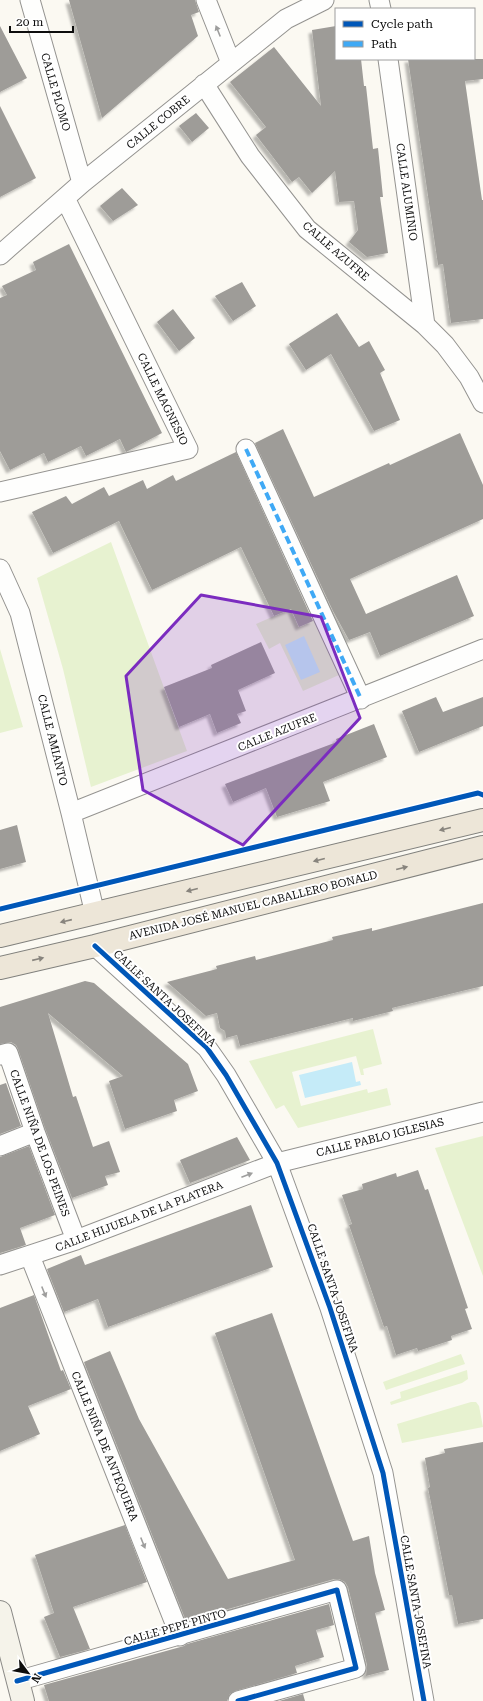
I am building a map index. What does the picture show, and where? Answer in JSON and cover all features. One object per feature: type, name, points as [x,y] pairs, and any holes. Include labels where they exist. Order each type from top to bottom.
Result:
[{"type":"main road","points":[[0,936],[483,820]]},
{"type":"main road","name":"AVENIDA JOSÉ MANUEL CABALLERO BONALD","points":[[0,968],[95,946],[483,847]]},
{"type":"street","name":"CALLE PLOMO","points":[[30,0],[82,183]]},
{"type":"street","points":[[206,0],[231,63]]},
{"type":"street","name":"CALLE COBRE","points":[[0,255],[82,183],[286,19],[324,0]]},
{"type":"street","name":"CALLE ALUMINIO","points":[[388,60],[425,325]]},
{"type":"street","name":"CALLE AZUFRE","points":[[204,84],[250,156],[307,229],[425,325],[445,345],[465,372],[483,403]]},
{"type":"street","name":"CALLE MAGNESIO","points":[[0,492],[188,449],[65,198]]},
{"type":"street","points":[[246,449],[361,699]]},
{"type":"street","name":"CALLE AMIANTO","points":[[0,569],[20,613],[95,914]]},
{"type":"street","name":"CALLE AZUFRE","points":[[71,813],[361,699],[483,649]]},
{"type":"street","name":"CALLE SANTA JOSEFINA","points":[[95,946],[207,1048],[226,1075],[278,1163],[330,1308],[383,1473],[424,1701]]},
{"type":"street","name":"CALLE NIÑA DE LOS PEINES","points":[[0,1056],[8,1053],[35,1132],[76,1240]]},
{"type":"street","name":"CALLE PABLO IGLESIAS","points":[[278,1163],[483,1112]]},
{"type":"street","points":[[0,1146],[35,1132]]},
{"type":"street","name":"CALLE HIJUELA DE LA PLATERA","points":[[0,1265],[76,1240],[278,1163]]},
{"type":"street","name":"CALLE NIÑA DE ANTEQUERA","points":[[30,1256],[180,1636]]},
{"type":"street","name":"CALLE PEPE PINTO","points":[[20,1691],[180,1636],[337,1590],[356,1668],[238,1701]]},
{"type":"street","points":[[0,1612],[4,1642],[20,1691]]},
{"type":"highlighted area","points":[[201,595],[321,617],[360,718],[243,845],[143,790],[126,676]]},
{"type":"green space","points":[[111,542],[187,751],[91,787],[63,669],[37,578]]},
{"type":"green space","points":[[290,609],[299,627],[314,620],[339,675],[303,691],[280,643],[269,649],[256,624]]},
{"type":"green space","points":[[0,649],[23,727],[0,733]]},
{"type":"green space","points":[[373,1029],[382,1064],[363,1069],[364,1075],[361,1075],[356,1056],[292,1072],[301,1106],[367,1089],[368,1093],[387,1088],[391,1105],[298,1128],[284,1105],[276,1109],[249,1061]]},
{"type":"green space","points":[[483,1136],[483,1276],[435,1148]]},
{"type":"green space","points":[[461,1354],[465,1364],[386,1390],[383,1382]]},
{"type":"green space","points":[[467,1370],[468,1379],[462,1383],[391,1405],[390,1402],[401,1398],[400,1392]]},
{"type":"green space","points":[[471,1402],[476,1402],[479,1406],[483,1427],[402,1443],[397,1424]]},
{"type":"water","points":[[304,636],[320,672],[301,680],[285,645]]},
{"type":"water","points":[[352,1062],[356,1082],[360,1081],[361,1085],[305,1098],[299,1075]]},
{"type":"building","points":[[69,0],[195,0],[199,12],[191,15],[198,36],[102,118]]},
{"type":"building","points":[[0,26],[27,78],[0,92]]},
{"type":"building","points":[[335,26],[335,60],[361,60],[364,86],[366,86],[373,149],[378,148],[383,197],[380,197],[388,253],[367,257],[349,242],[358,230],[354,201],[339,202],[335,171],[312,193],[299,177],[292,182],[256,135],[266,127],[230,82],[274,47],[321,106],[312,30]]},
{"type":"building","points":[[483,59],[483,79],[465,81],[483,200],[483,319],[451,323],[443,264],[438,265],[408,60]]},
{"type":"building","points":[[0,106],[36,178],[0,197]]},
{"type":"building","points":[[196,113],[209,128],[192,142],[179,126]]},
{"type":"building","points":[[122,188],[138,205],[113,221],[100,206]]},
{"type":"building","points":[[69,244],[162,433],[126,452],[120,439],[86,456],[81,446],[48,462],[44,453],[10,470],[0,451],[0,298],[7,295],[2,286],[36,270],[33,262]]},
{"type":"building","points":[[242,282],[256,306],[233,321],[215,296]]},
{"type":"building","points":[[173,309],[195,338],[179,351],[157,322]]},
{"type":"building","points":[[337,313],[359,347],[369,341],[385,370],[380,373],[400,420],[374,431],[331,354],[306,370],[289,344]]},
{"type":"building","points":[[283,429],[314,497],[389,463],[390,465],[460,433],[483,485],[483,519],[350,579],[366,614],[457,575],[474,616],[380,656],[370,632],[349,640],[333,611],[255,443]]},
{"type":"building","points":[[236,452],[313,621],[299,627],[291,609],[274,616],[241,547],[152,590],[119,521],[53,553],[32,512],[66,496],[72,504],[104,487],[109,496],[143,480],[147,489],[173,475],[176,481]]},
{"type":"building","points":[[261,642],[275,673],[238,690],[246,711],[237,714],[241,723],[217,733],[210,714],[179,727],[164,687],[212,668],[211,665]]},
{"type":"building","points":[[436,697],[443,712],[483,697],[483,726],[419,752],[402,711]]},
{"type":"building","points":[[374,724],[387,757],[323,782],[330,801],[277,817],[266,788],[233,802],[225,784],[337,742],[336,739]]},
{"type":"building","points":[[17,825],[26,862],[0,869],[0,830]]},
{"type":"building","points":[[483,903],[483,986],[392,1008],[393,1011],[353,1021],[353,1018],[240,1046],[237,1035],[226,1038],[225,1031],[220,1028],[217,1013],[206,1016],[167,982],[217,969],[216,966],[255,956],[256,960],[333,940],[332,937],[372,928],[372,931]]},
{"type":"building","points":[[85,981],[94,983],[188,1064],[198,1091],[174,1100],[177,1111],[125,1129],[109,1081],[123,1076],[48,1013],[73,1097],[76,1096],[93,1147],[109,1141],[120,1172],[105,1176],[108,1185],[72,1198],[45,1128],[18,1049],[16,1045],[11,1042],[0,1044],[0,1007]]},
{"type":"building","points":[[6,1083],[21,1126],[0,1134],[0,1085]]},
{"type":"building","points":[[237,1137],[250,1160],[190,1183],[180,1160]]},
{"type":"building","points":[[29,1146],[55,1215],[20,1228],[26,1245],[0,1253],[0,1157]]},
{"type":"building","points":[[418,1170],[425,1190],[428,1189],[468,1308],[465,1309],[472,1329],[451,1336],[452,1340],[418,1351],[417,1348],[396,1355],[387,1326],[384,1327],[349,1225],[352,1224],[342,1195],[363,1189],[362,1184],[396,1173],[397,1177]]},
{"type":"building","points":[[251,1205],[273,1267],[108,1327],[98,1299],[64,1312],[47,1269],[81,1255],[85,1265]]},
{"type":"building","points":[[34,1295],[61,1371],[63,1370],[71,1389],[28,1406],[40,1434],[0,1451],[0,1308]]},
{"type":"building","points":[[272,1313],[353,1541],[369,1536],[375,1573],[385,1610],[375,1613],[389,1670],[366,1676],[367,1665],[348,1587],[345,1582],[339,1579],[334,1579],[186,1621],[84,1362],[110,1351],[139,1419],[228,1579],[295,1560],[215,1333]]},
{"type":"building","points":[[483,1442],[483,1619],[458,1624],[452,1595],[449,1595],[428,1488],[430,1487],[425,1458],[445,1453],[444,1449]]},
{"type":"building","points":[[125,1525],[147,1582],[73,1607],[90,1649],[60,1657],[44,1617],[54,1613],[35,1555]]},
{"type":"building","points":[[329,1604],[334,1625],[316,1630],[324,1657],[295,1666],[297,1673],[235,1691],[230,1694],[227,1701],[49,1701],[44,1685]]},
{"type":"building","points":[[303,1694],[305,1701],[279,1701]]},
{"type":"marked path","points":[[246,449],[361,699]]},
{"type":"cycle path","points":[[0,909],[478,793],[483,795]]},
{"type":"cycle path","points":[[95,946],[207,1048],[226,1075],[277,1163],[330,1308],[383,1473],[424,1701]]},
{"type":"cycle path","points":[[17,1681],[337,1590],[356,1668],[238,1701]]}]
